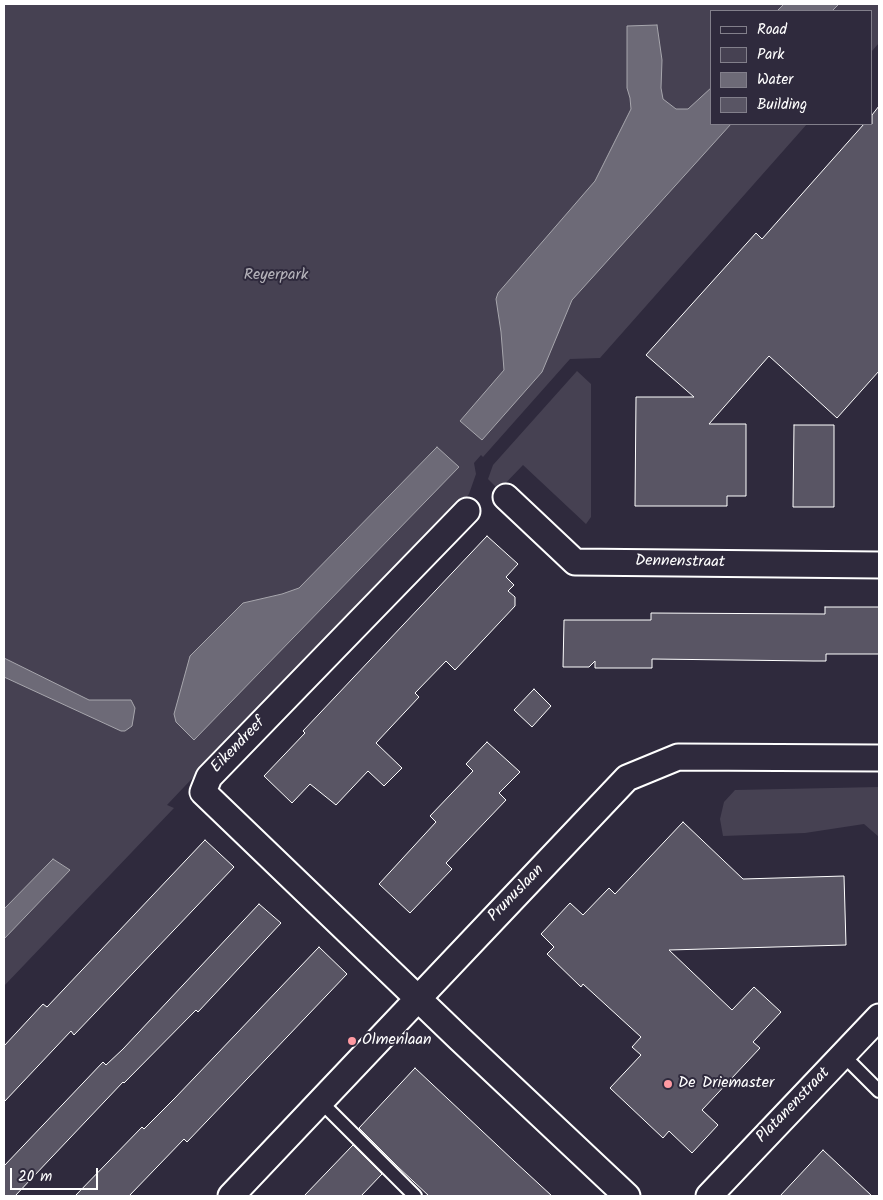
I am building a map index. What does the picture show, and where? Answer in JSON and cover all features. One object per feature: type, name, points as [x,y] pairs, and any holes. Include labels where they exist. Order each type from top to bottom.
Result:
[{"type":"street","name":"Dennenstraat","points":[[506,497],[575,562],[879,565]]},
{"type":"street","name":"Eikendreef","points":[[418,998],[203,792],[209,777],[466,511]]},
{"type":"street","name":"Prunuslaan","points":[[231,1196],[627,778],[678,758],[879,758]]},
{"type":"street","points":[[418,998],[627,1196]]},
{"type":"street","name":"Platanenstraat","points":[[709,1196],[879,1016]]},
{"type":"lane","points":[[842,1055],[879,1091]]},
{"type":"lane","points":[[320,1101],[415,1196]]},
{"type":"green space","name":"Reyerpark","points":[[4,4],[879,4],[879,43],[873,50],[873,10],[710,10],[710,125],[806,125],[600,358],[570,359],[483,457],[481,455],[474,463],[476,474],[469,494],[459,506],[184,787],[167,805],[174,808],[4,986]]},
{"type":"green space","points":[[577,371],[591,384],[591,517],[586,524],[523,465],[499,490],[488,479],[493,465]]},
{"type":"green space","points":[[879,787],[879,837],[864,824],[805,833],[723,836],[720,819],[724,802],[735,790]]},
{"type":"water","points":[[784,4],[839,4],[833,10],[778,10]]},
{"type":"water","points":[[657,25],[662,60],[661,88],[663,99],[676,109],[688,109],[710,89],[710,125],[730,125],[572,300],[542,372],[482,440],[460,421],[504,370],[496,299],[498,293],[595,181],[631,109],[627,88],[627,26]]},
{"type":"water","points":[[437,447],[459,467],[194,740],[176,722],[174,714],[190,656],[243,603],[299,588]]},
{"type":"water","points":[[4,658],[89,700],[131,700],[135,708],[132,726],[125,731],[121,731],[4,677]]},
{"type":"water","points":[[53,859],[70,870],[4,939],[4,909]]},
{"type":"building","points":[[879,106],[879,371],[837,418],[769,356],[709,424],[746,424],[746,496],[727,496],[727,506],[635,506],[636,397],[694,397],[646,355],[756,233],[762,239],[863,125],[873,125],[873,114]]},
{"type":"building","points":[[794,425],[834,425],[834,507],[793,507]]},
{"type":"building","points":[[487,536],[518,564],[506,577],[514,585],[508,591],[515,597],[515,606],[455,670],[446,661],[415,693],[419,697],[376,743],[402,768],[384,786],[368,771],[336,805],[310,784],[292,803],[264,776],[305,733],[303,731]]},
{"type":"building","points":[[825,607],[879,607],[879,654],[826,654],[826,661],[652,659],[652,668],[595,668],[595,661],[589,667],[563,667],[564,620],[651,620],[651,613],[825,614]]},
{"type":"building","points":[[534,689],[551,706],[532,727],[514,710]]},
{"type":"building","points":[[487,742],[520,772],[499,793],[506,800],[446,863],[452,869],[410,913],[379,884],[436,822],[430,816],[473,771],[466,764]]},
{"type":"building","points":[[683,822],[743,879],[844,876],[846,945],[669,950],[732,1010],[754,987],[781,1012],[753,1042],[760,1048],[702,1110],[718,1125],[692,1153],[669,1131],[663,1138],[610,1088],[641,1055],[632,1047],[641,1037],[583,984],[581,987],[547,954],[554,947],[541,934],[570,903],[583,915],[609,888],[615,894]]},
{"type":"building","points":[[205,840],[234,867],[74,1035],[71,1031],[4,1102],[4,1046],[43,1004],[47,1007]]},
{"type":"building","points":[[259,904],[281,923],[198,1012],[196,1010],[123,1082],[15,1196],[4,1196],[4,1166],[103,1062],[106,1065],[123,1049]]},
{"type":"building","points":[[319,947],[347,974],[187,1142],[184,1139],[129,1196],[75,1196],[142,1127],[144,1129],[175,1098]]},
{"type":"building","points":[[415,1068],[552,1196],[429,1196],[359,1128]]},
{"type":"building","points":[[353,1145],[382,1174],[361,1196],[304,1196]]},
{"type":"building","points":[[823,1150],[872,1196],[780,1196]]},
{"type":"place","name":"Olmenlaan","points":[[352,1041]]},
{"type":"place","name":"De Driemaster","points":[[668,1084]]}]
